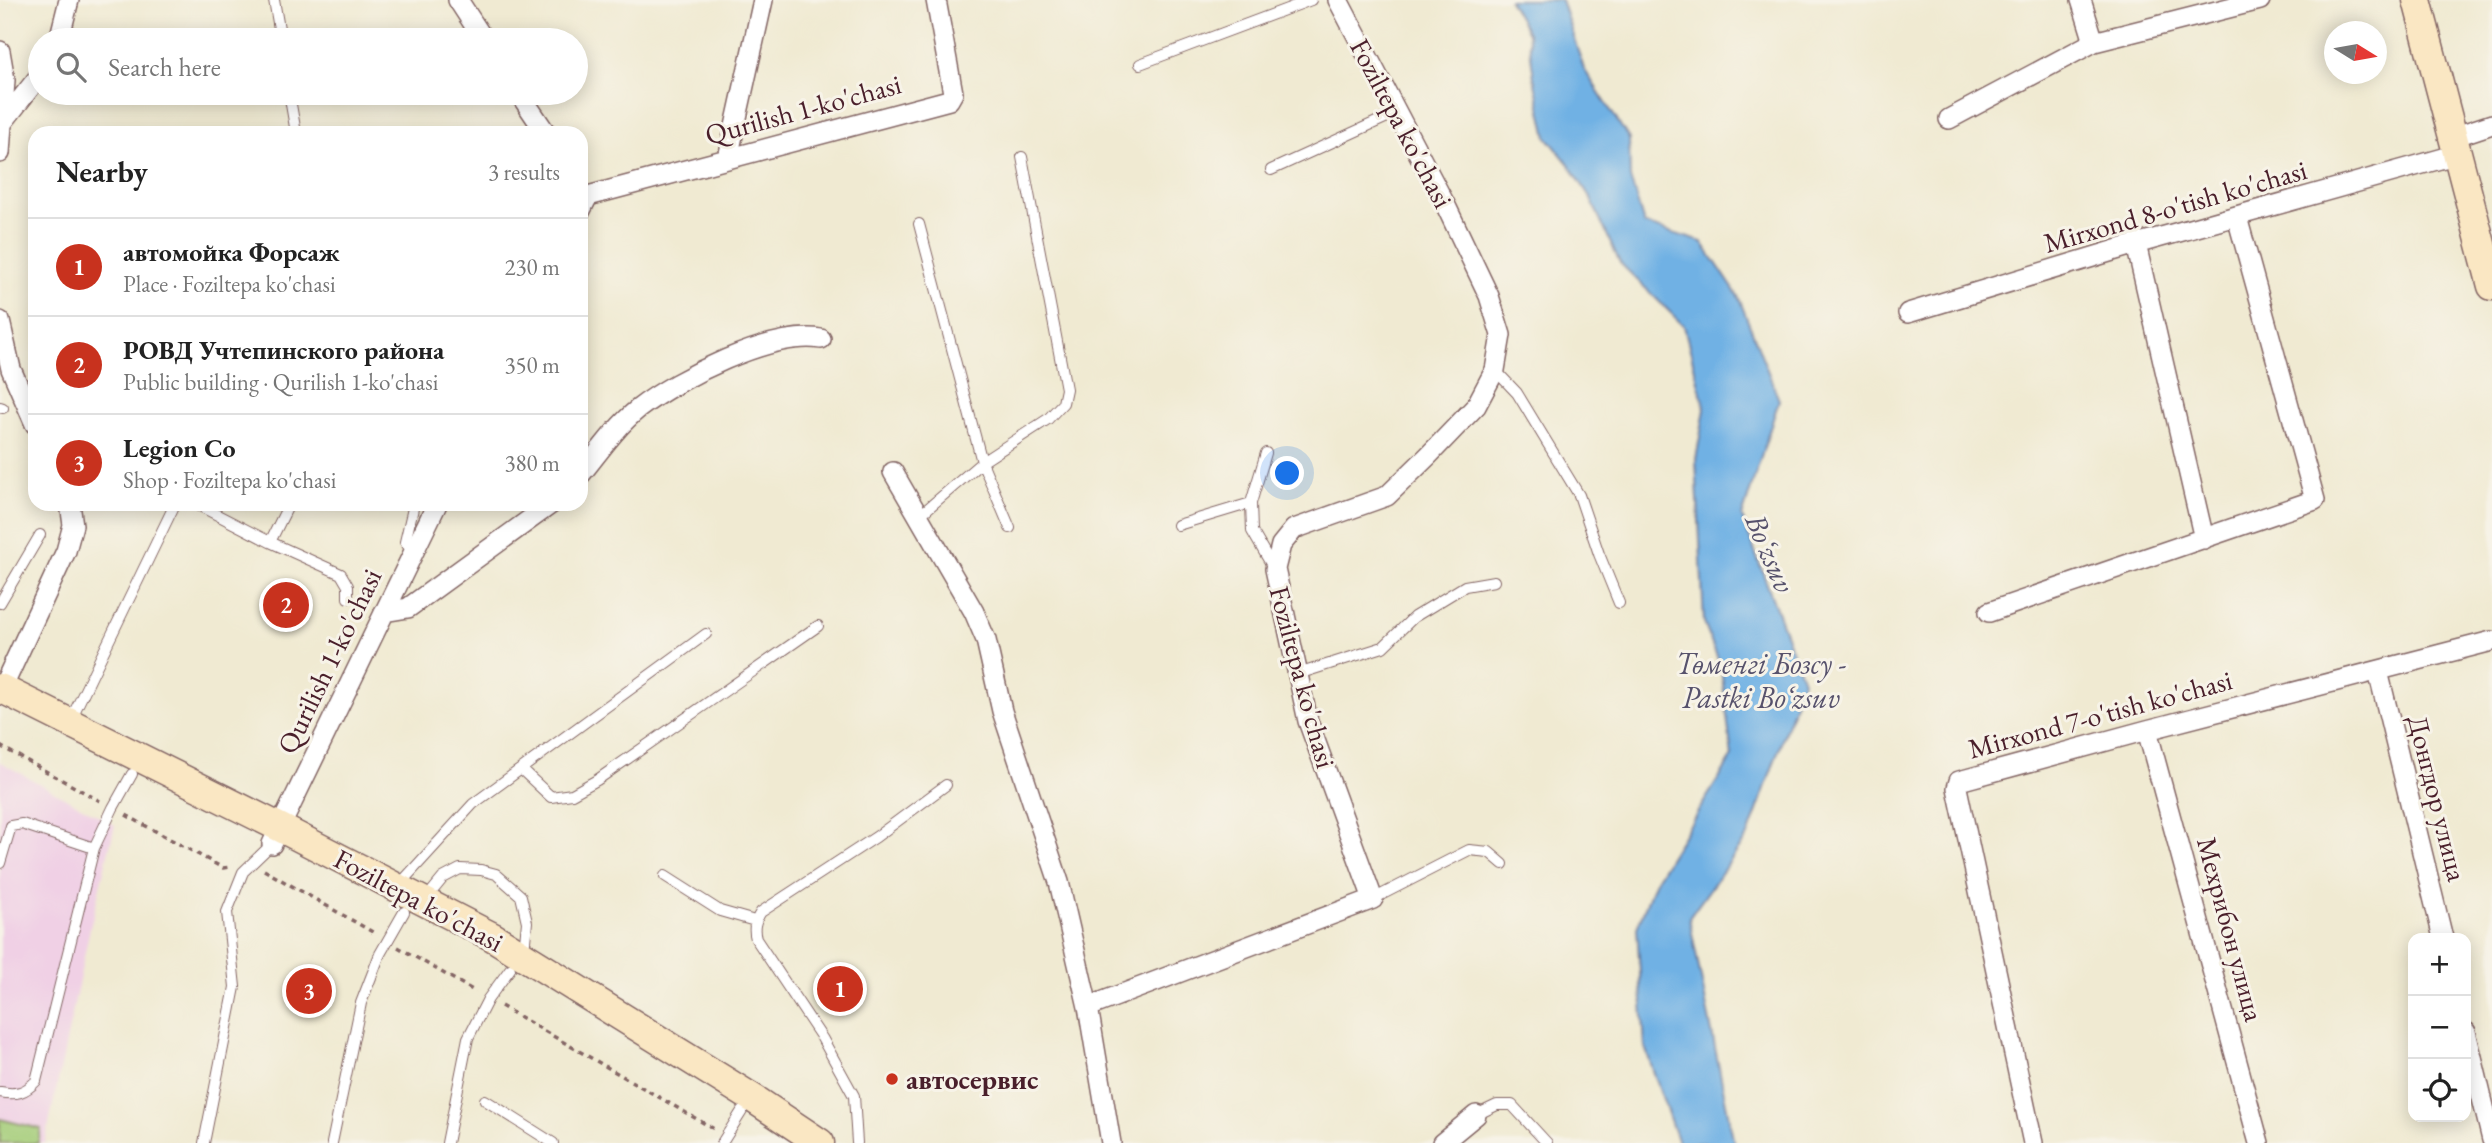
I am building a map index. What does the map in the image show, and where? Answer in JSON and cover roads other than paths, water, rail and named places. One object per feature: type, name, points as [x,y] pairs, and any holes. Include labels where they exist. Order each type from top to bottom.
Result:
[{"type":"main road","points":[[2417,0],[2492,286]]},
{"type":"main road","name":"Foziltepa ko'chasi","points":[[0,694],[69,723],[276,835],[408,900],[493,937],[517,962],[792,1143]]},
{"type":"main road","name":"Foziltepa ko'chasi","points":[[0,694],[132,774],[276,835]]},
{"type":"main road","name":"Foziltepa ko'chasi","points":[[517,962],[820,1143]]},
{"type":"street","points":[[62,28],[69,0]]},
{"type":"street","points":[[458,0],[476,28]]},
{"type":"street","points":[[728,158],[763,0]]},
{"type":"street","name":"Qurilish 1-ko'chasi","points":[[588,197],[949,100],[953,93],[936,0]]},
{"type":"street","name":"Foziltepa ko'chasi","points":[[1338,0],[1446,206],[1489,296],[1501,335],[1495,370],[1476,406],[1387,496],[1294,529],[1282,545],[1275,569],[1308,721],[1373,899]]},
{"type":"street","points":[[2081,0],[2094,42]]},
{"type":"street","points":[[1949,119],[2094,42],[2260,0]]},
{"type":"street","points":[[0,51],[5,80],[0,153]]},
{"type":"street","points":[[3,122],[28,90]]},
{"type":"street","points":[[527,105],[541,126]]},
{"type":"street","name":"Mirxond 8-o'tish ko'chasi","points":[[1908,313],[2136,244],[2237,217],[2456,146],[2492,124]]},
{"type":"street","points":[[1989,612],[2315,500],[2237,217]]},
{"type":"street","points":[[2136,244],[2204,539]]},
{"type":"street","points":[[0,321],[11,369],[28,408]]},
{"type":"street","points":[[588,466],[626,420],[679,384],[735,354],[791,338],[821,339]]},
{"type":"street","points":[[893,472],[974,612],[986,640],[1003,711],[1059,882],[1088,1007],[1111,1143]]},
{"type":"street","points":[[0,694],[66,551],[73,525],[71,511]]},
{"type":"street","name":"Qurilish 1-ko'chasi","points":[[276,835],[434,511]]},
{"type":"street","points":[[384,612],[408,608],[541,511]]},
{"type":"street","name":"Mirxond 7-o'tish ko'chasi","points":[[2033,1143],[1958,788],[1959,781],[2492,641]]},
{"type":"street","name":"Донгдор улица","points":[[2378,671],[2442,933]]},
{"type":"street","name":"Мехрибон улица","points":[[2147,730],[2259,1143]]},
{"type":"street","points":[[1088,1007],[1373,899]]},
{"type":"street","points":[[2471,1053],[2492,1140]]},
{"type":"street","points":[[1442,1143],[1476,1115]]},
{"type":"lane","points":[[274,0],[279,28]]},
{"type":"lane","points":[[1140,64],[1311,0]]},
{"type":"lane","points":[[291,105],[295,126]]},
{"type":"lane","points":[[1271,170],[1396,113]]},
{"type":"lane","points":[[919,516],[982,462],[1048,419],[1063,403],[1066,389],[1022,157]]},
{"type":"lane","points":[[919,224],[982,462],[1010,528]]},
{"type":"lane","points":[[1495,370],[1517,394],[1579,495],[1619,603]]},
{"type":"lane","points":[[1266,453],[1251,503],[1252,531],[1275,569]]},
{"type":"lane","points":[[1178,525],[1251,503]]},
{"type":"lane","points":[[69,723],[172,511]]},
{"type":"lane","points":[[210,511],[341,574],[348,586],[348,598]]},
{"type":"lane","points":[[270,542],[286,511]]},
{"type":"lane","points":[[412,511],[405,542],[413,552]]},
{"type":"lane","points":[[0,603],[2,604],[40,535]]},
{"type":"lane","points":[[1298,674],[1383,646],[1414,617],[1465,586],[1494,581]]},
{"type":"lane","points":[[521,769],[551,797],[572,794],[597,780],[818,626]]},
{"type":"lane","points":[[332,1143],[361,1003],[380,954],[408,900],[473,804],[706,634]]},
{"type":"lane","points":[[0,1092],[12,1094],[26,1091],[36,1081],[94,848],[132,774]]},
{"type":"lane","points":[[857,1143],[854,1096],[822,1038],[756,939],[755,921],[761,912],[876,837],[947,785]]},
{"type":"lane","points":[[0,863],[11,826],[22,824],[94,848]]},
{"type":"lane","points":[[204,1143],[235,987],[227,912],[243,873],[276,835]]},
{"type":"lane","points":[[1373,899],[1469,850],[1489,852],[1503,864]]},
{"type":"lane","points":[[408,900],[460,870],[481,870],[496,874],[521,895],[527,922],[517,962],[488,999],[468,1038],[447,1143]]},
{"type":"lane","points":[[665,876],[720,911],[755,921]]},
{"type":"lane","points":[[485,1100],[553,1143]]},
{"type":"lane","points":[[1476,1115],[1497,1105],[1512,1105],[1547,1143]]},
{"type":"lane","points":[[722,1143],[742,1111]]},
{"type":"water","name":"Төменгі Бозсу - Pastki Boʻzsuv","points":[[1509,0],[1561,0],[1584,69],[1629,139],[1630,178],[1644,224],[1702,242],[1738,296],[1779,400],[1742,517],[1803,681],[1748,836],[1689,918],[1734,1143],[1678,1143],[1645,1047],[1637,928],[1655,881],[1732,757],[1721,667],[1704,623],[1696,459],[1705,409],[1684,326],[1620,263],[1590,197],[1547,137],[1534,78],[1528,33]]},
{"type":"place","name":"РОВД Учтепинского района","points":[[286,605]]},
{"type":"place","name":"автомойка Форсаж","points":[[840,989]]},
{"type":"place","name":"Legion Co","points":[[309,991]]},
{"type":"place","name":"автосервис","points":[[892,1079]]},
{"type":"water label","name":"Boʻzsuv","points":[[1770,553]]}]
